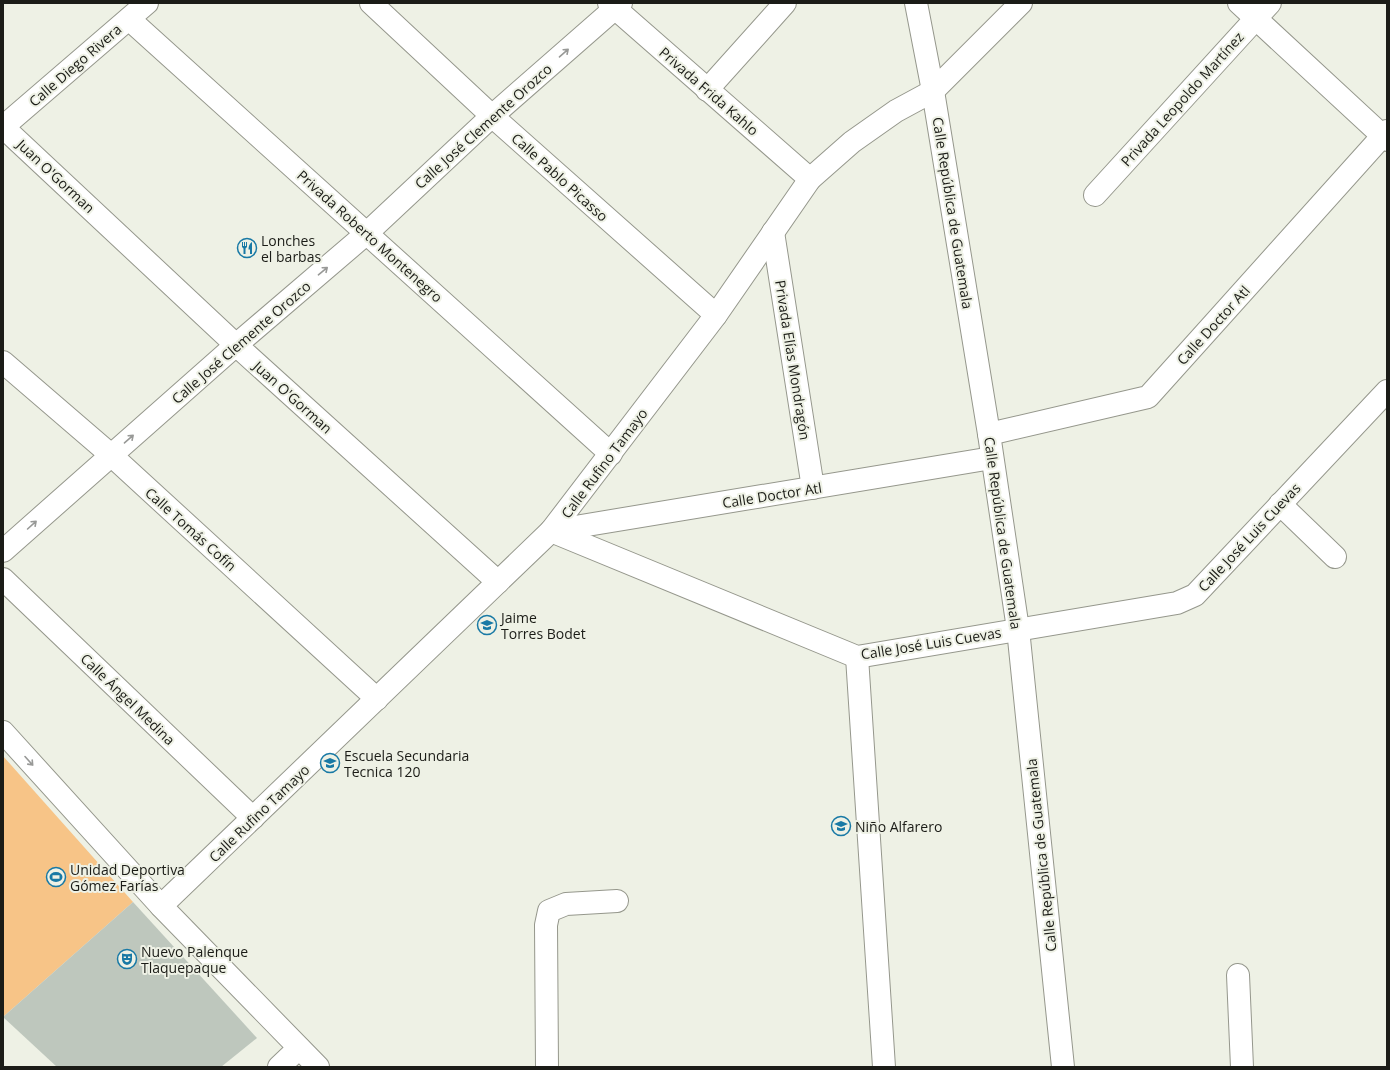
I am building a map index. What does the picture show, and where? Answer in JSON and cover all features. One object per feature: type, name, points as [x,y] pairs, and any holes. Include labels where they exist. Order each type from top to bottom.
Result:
[{"type":"street","name":"Calle Diego Rivera","points":[[3,127],[147,3]]},
{"type":"street","name":"Calle Pablo Picasso","points":[[371,3],[492,116],[716,315]]},
{"type":"street","points":[[707,90],[785,3]]},
{"type":"street","name":"Calle República de Guatemala","points":[[916,3],[933,91],[989,434],[1018,629],[1063,1067]]},
{"type":"street","name":"Calle Rufino Tamayo","points":[[161,906],[551,531],[716,315],[810,179],[852,142],[896,111],[933,91],[1021,3]]},
{"type":"street","points":[[1239,3],[1263,11],[1386,136]]},
{"type":"street","name":"Calle José Clemente Orozco","points":[[3,551],[236,345],[367,233],[492,116],[615,5]]},
{"type":"street","name":"Privada Frida Kahlo","points":[[615,5],[707,90],[810,179]]},
{"type":"street","name":"Privada Leopoldo Martínez","points":[[1095,195],[1263,11]]},
{"type":"street","name":"Privada Roberto Montenegro","points":[[129,19],[611,454]]},
{"type":"street","name":"Juan O'Gorman","points":[[3,127],[236,345],[498,582]]},
{"type":"street","name":"Calle Doctor Atl","points":[[989,434],[1148,397],[1386,136]]},
{"type":"street","name":"Privada Elías Mondragón","points":[[773,232],[813,488]]},
{"type":"street","name":"Calle Tomás Cofín","points":[[3,362],[111,455],[377,699]]},
{"type":"street","name":"Calle José Luis Cuevas","points":[[551,531],[857,657],[1177,603],[1195,595],[1387,391]]},
{"type":"street","name":"Calle Doctor Atl","points":[[551,531],[992,458]]},
{"type":"street","points":[[1280,504],[1335,556]]},
{"type":"street","name":"Calle Ángel Medina","points":[[3,579],[253,818]]},
{"type":"street","points":[[857,657],[884,1067]]},
{"type":"street","points":[[3,732],[161,906],[318,1067]]},
{"type":"street","points":[[547,1067],[546,925],[550,911],[566,904],[617,901]]},
{"type":"street","points":[[1238,975],[1242,1067]]},
{"type":"street","points":[[279,1067],[299,1048]]},
{"type":"shaded area","name":"Unidad Deportiva Gómez Farías","points":[[3,756],[133,902],[3,1017]]},
{"type":"building","name":"Nuevo Palenque Tlaquepaque","points":[[133,902],[257,1038],[221,1067],[57,1067],[3,1017]]},
{"type":"place","name":"Lonches el barbas","points":[[247,248]]},
{"type":"place","name":"Jaime Torres Bodet","points":[[487,625]]},
{"type":"place","name":"Escuela Secundaria Tecnica 120","points":[[330,763]]},
{"type":"place","name":"Niño Alfarero","points":[[841,826]]},
{"type":"place","name":"Unidad Deportiva Gómez Farías","points":[[56,877]]},
{"type":"place","name":"Nuevo Palenque Tlaquepaque","points":[[127,959]]}]
